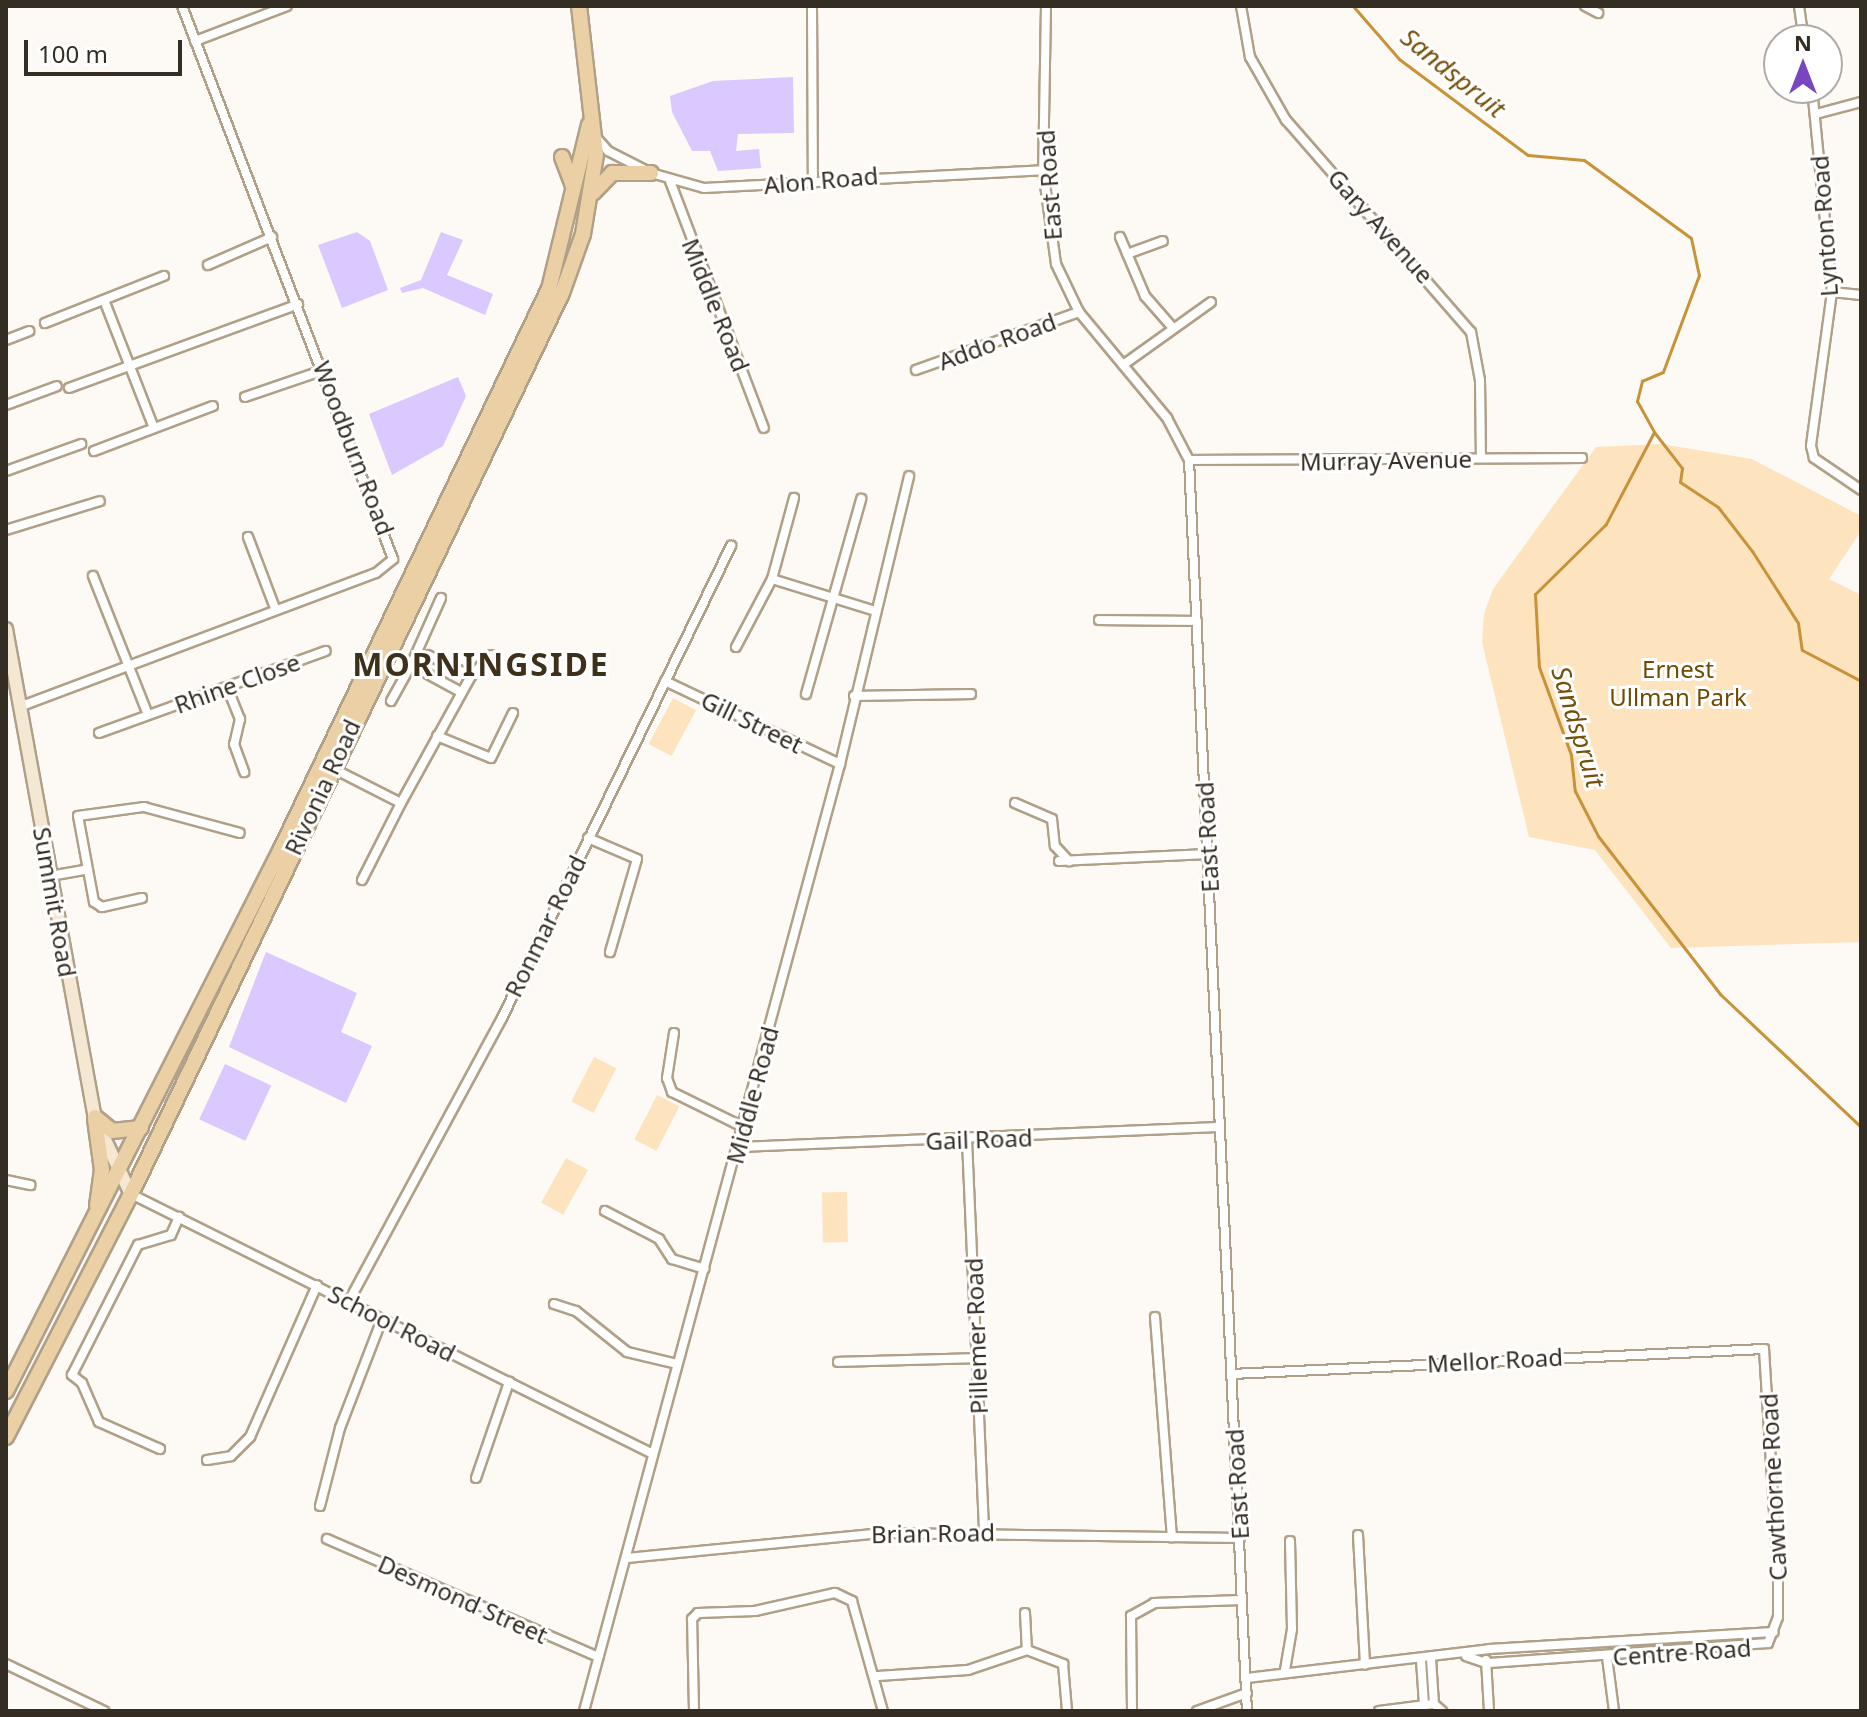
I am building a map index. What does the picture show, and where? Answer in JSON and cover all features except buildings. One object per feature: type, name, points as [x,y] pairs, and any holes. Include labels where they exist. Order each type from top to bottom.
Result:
[{"type":"main road","name":"Rivonia Road","points":[[6,1391],[91,1234],[222,963],[326,765],[562,293],[588,203],[595,153],[589,132],[579,6]]},
{"type":"main road","name":"Rivonia Road","points":[[6,1437],[131,1194],[244,952],[326,765],[549,289],[575,195],[595,153]]},
{"type":"main road","points":[[562,157],[575,195]]},
{"type":"main road","points":[[588,203],[612,173],[651,173]]},
{"type":"main road","name":"Summit Road","points":[[7,638],[11,692],[19,707],[95,1118],[131,1194]]},
{"type":"main road","points":[[222,963],[244,952]]},
{"type":"main road","points":[[95,1118],[112,1131],[141,1128]]},
{"type":"main road","points":[[91,1234],[102,1178],[95,1118]]},
{"type":"street","name":"Woodburn Road","points":[[19,707],[275,608],[376,573],[393,559],[324,370],[182,6]]},
{"type":"street","points":[[195,41],[287,6]]},
{"type":"street","points":[[812,6],[813,179]]},
{"type":"street","name":"East Road","points":[[1046,6],[1043,170],[1056,264],[1079,312],[1167,418],[1189,460],[1247,1711]]},
{"type":"street","name":"Gary Avenue","points":[[1241,6],[1250,57],[1286,120],[1471,332],[1480,380],[1481,458]]},
{"type":"street","points":[[1585,6],[1598,13]]},
{"type":"street","points":[[1816,114],[1861,102]]},
{"type":"street","name":"Lynton Road","points":[[1814,104],[1832,292],[1814,458],[1861,490]]},
{"type":"street","name":"Alon Road","points":[[595,153],[670,181],[715,189],[813,179],[1043,170]]},
{"type":"street","name":"Middle Road","points":[[670,181],[764,428]]},
{"type":"street","points":[[208,265],[272,237]]},
{"type":"street","points":[[1120,237],[1145,296],[1173,328]]},
{"type":"street","points":[[1127,254],[1163,241]]},
{"type":"street","points":[[45,323],[164,276]]},
{"type":"street","points":[[1832,292],[1861,295]]},
{"type":"street","points":[[104,300],[154,428]]},
{"type":"street","points":[[1123,365],[1211,302]]},
{"type":"street","points":[[69,388],[298,304]]},
{"type":"street","name":"Addo Road","points":[[916,370],[1079,312]]},
{"type":"street","points":[[6,340],[29,331]]},
{"type":"street","points":[[245,397],[324,370]]},
{"type":"street","points":[[6,405],[57,386]]},
{"type":"street","points":[[94,451],[213,406]]},
{"type":"street","points":[[6,471],[81,444]]},
{"type":"street","name":"Murray Avenue","points":[[1189,460],[1582,458]]},
{"type":"street","name":"Middle Road","points":[[584,1711],[840,764],[872,610],[909,476]]},
{"type":"street","points":[[736,647],[772,579],[794,498]]},
{"type":"street","points":[[806,694],[861,499]]},
{"type":"street","points":[[6,530],[100,501]]},
{"type":"street","points":[[248,537],[275,608]]},
{"type":"street","name":"Ronmar Road","points":[[349,1301],[502,1018],[731,546]]},
{"type":"street","name":"Rhine Close","points":[[93,576],[148,715]]},
{"type":"street","points":[[772,579],[872,610]]},
{"type":"street","points":[[391,701],[441,598]]},
{"type":"street","points":[[1099,620],[1197,621]]},
{"type":"street","name":"Rhine Close","points":[[99,733],[326,651]]},
{"type":"street","points":[[428,655],[471,676]]},
{"type":"street","points":[[362,880],[461,692],[491,655]]},
{"type":"street","points":[[411,665],[461,692]]},
{"type":"street","name":"Gill Street","points":[[665,681],[840,764]]},
{"type":"street","points":[[227,687],[240,719],[234,740],[244,772]]},
{"type":"street","points":[[854,696],[971,694]]},
{"type":"street","points":[[437,736],[491,758],[513,713]]},
{"type":"street","points":[[326,765],[401,803]]},
{"type":"street","points":[[1015,803],[1052,819],[1055,846],[1064,861],[1208,854]]},
{"type":"street","points":[[142,898],[96,905],[75,821],[82,814],[144,807],[240,833]]},
{"type":"street","points":[[588,838],[637,859],[610,952]]},
{"type":"street","points":[[50,876],[85,870]]},
{"type":"street","points":[[674,1033],[667,1078],[672,1092],[743,1127]]},
{"type":"street","name":"Gail Road","points":[[738,1147],[967,1140],[1220,1127]]},
{"type":"street","name":"Pillemer Road","points":[[967,1140],[984,1532]]},
{"type":"street","points":[[6,1180],[30,1185]]},
{"type":"street","name":"School Road","points":[[131,1194],[653,1454]]},
{"type":"street","points":[[605,1211],[659,1239],[672,1259],[704,1269]]},
{"type":"street","points":[[160,1449],[99,1422],[82,1383],[72,1375],[138,1245],[171,1235],[179,1217]]},
{"type":"street","points":[[207,1460],[231,1456],[250,1437],[317,1285]]},
{"type":"street","points":[[554,1304],[576,1311],[627,1352],[677,1364]]},
{"type":"street","points":[[1155,1317],[1172,1537]]},
{"type":"street","points":[[320,1506],[340,1428],[382,1319]]},
{"type":"street","name":"Mellor Road","points":[[1232,1374],[1759,1346]]},
{"type":"street","name":"Cawthorne Road","points":[[1759,1346],[1765,1351],[1778,1575],[1773,1632]]},
{"type":"street","points":[[838,1362],[978,1358]]},
{"type":"street","points":[[476,1478],[509,1382]]},
{"type":"street","name":"Brian Road","points":[[627,1558],[842,1535],[984,1532],[1240,1538]]},
{"type":"street","points":[[1358,1535],[1365,1665]]},
{"type":"street","name":"Desmond Street","points":[[327,1539],[599,1657]]},
{"type":"street","points":[[1285,1670],[1292,1629],[1290,1541]]},
{"type":"street","points":[[694,1711],[692,1619],[703,1611],[755,1611],[843,1594],[852,1601],[878,1676],[883,1711]]},
{"type":"street","points":[[1132,1711],[1131,1616],[1154,1603],[1242,1600]]},
{"type":"street","points":[[1025,1613],[1027,1650]]},
{"type":"street","name":"Centre Road","points":[[1247,1678],[1285,1670],[1466,1656],[1484,1650],[1773,1632]]},
{"type":"street","name":"Centre Road","points":[[1466,1656],[1486,1663],[1761,1647],[1773,1632]]},
{"type":"street","points":[[878,1676],[968,1670],[1027,1650],[1063,1664],[1067,1711]]},
{"type":"street","points":[[1484,1650],[1489,1711]]},
{"type":"street","points":[[1607,1657],[1614,1711]]},
{"type":"street","points":[[1429,1704],[1431,1659]]},
{"type":"street","points":[[1421,1660],[1429,1704]]},
{"type":"street","points":[[6,1664],[104,1711]]},
{"type":"street","points":[[1197,1711],[1247,1693]]},
{"type":"street","points":[[1379,1711],[1429,1704],[1442,1711]]},
{"type":"green space","name":"Ernest Ullman Park","points":[[1661,444],[1752,459],[1861,516],[1861,531],[1829,579],[1861,595],[1861,942],[1671,948],[1595,850],[1529,837],[1482,642],[1484,614],[1493,589],[1596,447]]},
{"type":"green space","points":[[673,698],[696,710],[672,756],[649,744]]},
{"type":"green space","points":[[594,1057],[616,1068],[594,1113],[571,1102]]},
{"type":"green space","points":[[657,1095],[679,1106],[657,1151],[634,1140]]},
{"type":"green space","points":[[566,1158],[588,1170],[563,1215],[541,1203]]},
{"type":"green space","points":[[822,1192],[847,1192],[848,1242],[823,1242]]},
{"type":"waterway","name":"Sandspruit","points":[[1353,6],[1399,59],[1528,155],[1584,160],[1691,238],[1699,275],[1663,372],[1642,381],[1637,401],[1654,432],[1606,524],[1535,594],[1539,667],[1571,755],[1575,791],[1598,836],[1720,994],[1861,1127]]},
{"type":"waterway","points":[[1654,432],[1682,468],[1680,482],[1718,507],[1752,551],[1798,623],[1802,650],[1861,681]]},
{"type":"district","name":"MORNINGSIDE","points":[[481,664]]}]
